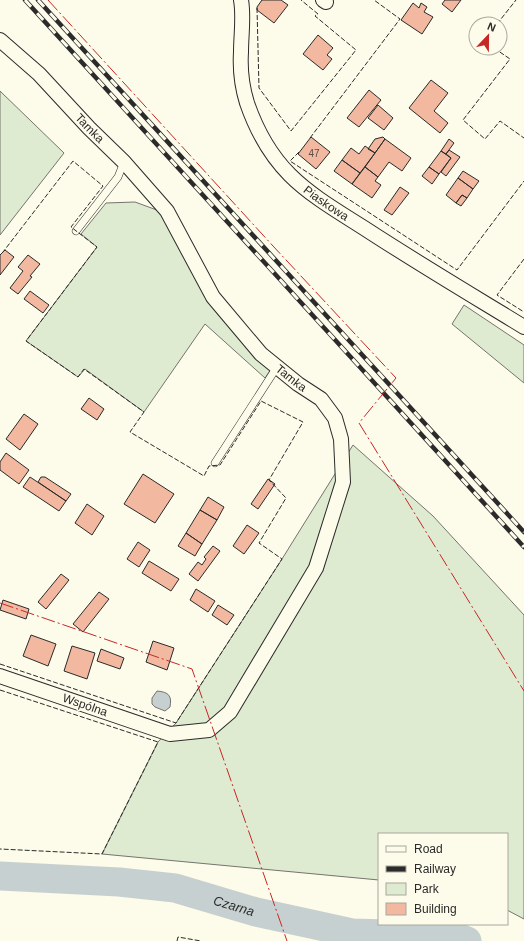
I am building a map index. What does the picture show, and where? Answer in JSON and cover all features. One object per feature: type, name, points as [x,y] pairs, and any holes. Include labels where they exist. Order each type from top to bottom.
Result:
[{"type":"street","name":"Piaskowa","points":[[241,0],[242,79],[246,101],[258,131],[277,161],[290,176],[309,192],[408,256],[524,327]]},
{"type":"street","name":"Tamka","points":[[0,40],[39,74],[89,128],[124,162],[167,211],[213,297],[261,354],[298,384],[321,399],[335,418],[341,439],[343,482],[316,568],[230,712],[209,730],[170,734]]},
{"type":"street","name":"Wspólna","points":[[0,676],[170,734]]},
{"type":"lane","points":[[76,231],[118,177],[124,162]]},
{"type":"lane","points":[[215,462],[277,367]]},
{"type":"green space","points":[[0,91],[64,153],[0,235]]},
{"type":"green space","points":[[135,202],[165,213],[210,300],[271,369],[265,378],[205,324],[144,412],[85,369],[78,377],[26,341],[97,247],[81,234],[106,203]]},
{"type":"green space","points":[[464,305],[524,345],[524,383],[452,324]]},
{"type":"green space","points":[[353,445],[433,516],[524,615],[524,919],[508,911],[508,833],[378,833],[378,880],[102,854],[158,742],[176,723],[282,559]]},
{"type":"shaded area","points":[[157,691],[164,692],[170,697],[170,707],[165,711],[155,707],[152,704],[152,698]]},
{"type":"building","points":[[262,0],[281,0],[288,5],[274,23],[257,10],[257,7]]},
{"type":"building","points":[[445,0],[461,0],[452,12],[442,4]]},
{"type":"building","points":[[413,3],[419,8],[421,3],[427,7],[424,12],[433,17],[422,34],[401,20]]},
{"type":"building","points":[[318,35],[333,48],[327,55],[332,59],[323,70],[303,54]]},
{"type":"building","points":[[431,80],[448,93],[434,111],[448,123],[440,133],[409,108]]},
{"type":"building","points":[[369,90],[381,100],[359,127],[347,118]]},
{"type":"building","points":[[378,105],[393,118],[384,130],[368,118]]},
{"type":"building","points":[[311,137],[330,152],[316,169],[298,154]]},
{"type":"building","points":[[383,137],[385,139],[375,153],[368,149],[375,139]]},
{"type":"building","points":[[385,139],[411,158],[402,171],[389,162],[378,177],[365,167]]},
{"type":"building","points":[[449,139],[454,143],[446,154],[441,151]]},
{"type":"building","points":[[365,146],[375,153],[360,173],[342,160],[351,148],[359,154]]},
{"type":"building","points":[[449,150],[460,157],[446,176],[441,172],[451,158],[446,154]]},
{"type":"building","points":[[441,151],[451,158],[439,174],[429,167]]},
{"type":"building","points":[[342,160],[360,173],[352,184],[334,171]]},
{"type":"building","points":[[365,167],[378,177],[375,181],[381,185],[372,198],[352,184]]},
{"type":"building","points":[[429,167],[439,174],[432,184],[422,176]]},
{"type":"building","points":[[463,171],[479,181],[473,189],[458,178]]},
{"type":"building","points":[[458,178],[473,189],[467,198],[462,195],[456,203],[446,195]]},
{"type":"building","points":[[400,187],[409,193],[392,215],[384,210]]},
{"type":"building","points":[[462,195],[467,198],[461,206],[456,203]]},
{"type":"building","points":[[5,250],[14,257],[0,275],[0,255]]},
{"type":"building","points":[[28,255],[40,264],[30,276],[32,277],[18,294],[10,288],[23,271],[18,267]]},
{"type":"building","points":[[30,291],[49,305],[43,313],[24,299]]},
{"type":"building","points":[[89,398],[104,409],[97,420],[81,409]]},
{"type":"building","points":[[24,414],[38,424],[20,450],[6,439]]},
{"type":"building","points":[[6,453],[29,470],[19,484],[0,470],[0,462]]},
{"type":"building","points":[[143,474],[174,494],[155,523],[124,504]]},
{"type":"building","points":[[30,477],[66,501],[59,511],[23,487]]},
{"type":"building","points":[[41,477],[45,477],[71,494],[66,501],[38,482]]},
{"type":"building","points":[[268,479],[275,484],[258,509],[251,504]]},
{"type":"building","points":[[208,497],[224,507],[217,520],[200,510]]},
{"type":"building","points":[[87,504],[104,516],[92,535],[75,523]]},
{"type":"building","points":[[200,510],[217,520],[202,544],[186,533]]},
{"type":"building","points":[[247,525],[259,533],[244,554],[233,546]]},
{"type":"building","points":[[186,533],[202,544],[195,556],[178,546]]},
{"type":"building","points":[[138,542],[150,550],[139,567],[127,559]]},
{"type":"building","points":[[213,546],[220,551],[198,581],[189,574],[198,562],[202,565],[206,559],[204,557]]},
{"type":"building","points":[[149,561],[179,579],[171,591],[142,573]]},
{"type":"building","points":[[61,574],[69,580],[46,609],[38,602]]},
{"type":"building","points":[[196,589],[215,601],[208,612],[190,600]]},
{"type":"building","points":[[99,592],[109,599],[83,632],[73,624]]},
{"type":"building","points":[[3,600],[29,609],[26,619],[0,610]]},
{"type":"building","points":[[218,605],[234,615],[227,625],[212,615]]},
{"type":"building","points":[[31,635],[56,644],[48,666],[23,656]]},
{"type":"building","points":[[153,641],[174,648],[167,670],[146,662]]},
{"type":"building","points":[[72,646],[95,653],[87,679],[64,671]]},
{"type":"building","points":[[101,649],[124,658],[120,669],[97,661]]},
{"type":"waterway","name":"Czarna","points":[[0,876],[119,882],[175,888],[256,912],[352,933],[423,933],[457,937],[467,941]]},
{"type":"railway","points":[[25,0],[524,547]]},
{"type":"railway","points":[[38,0],[524,532]]},
{"type":"fence","points":[[257,8],[259,88],[291,131],[356,50],[315,16],[318,14],[301,0]]},
{"type":"fence","points":[[310,138],[400,19],[374,0]]},
{"type":"fence","points":[[503,16],[516,0]]},
{"type":"fence","points":[[506,56],[510,59],[463,120],[485,139],[500,121],[524,138]]},
{"type":"fence","points":[[299,152],[290,161],[457,270],[524,181]]},
{"type":"fence","points":[[0,664],[176,723],[282,559],[259,543],[286,498],[269,480],[303,422],[261,401],[220,465],[209,466],[204,476],[130,432],[144,412],[84,369],[78,377],[26,341],[97,247],[71,227],[103,186],[73,161],[3,252]]},
{"type":"fence","points":[[524,259],[497,295],[524,312]]},
{"type":"fence","points":[[0,690],[158,742],[102,854],[0,849]]},
{"type":"fence","points":[[177,941],[178,937],[201,941]]},
{"type":"power","points":[[48,0],[396,378],[359,423],[524,691]]},
{"type":"power","points":[[0,603],[192,669],[287,941]]}]
